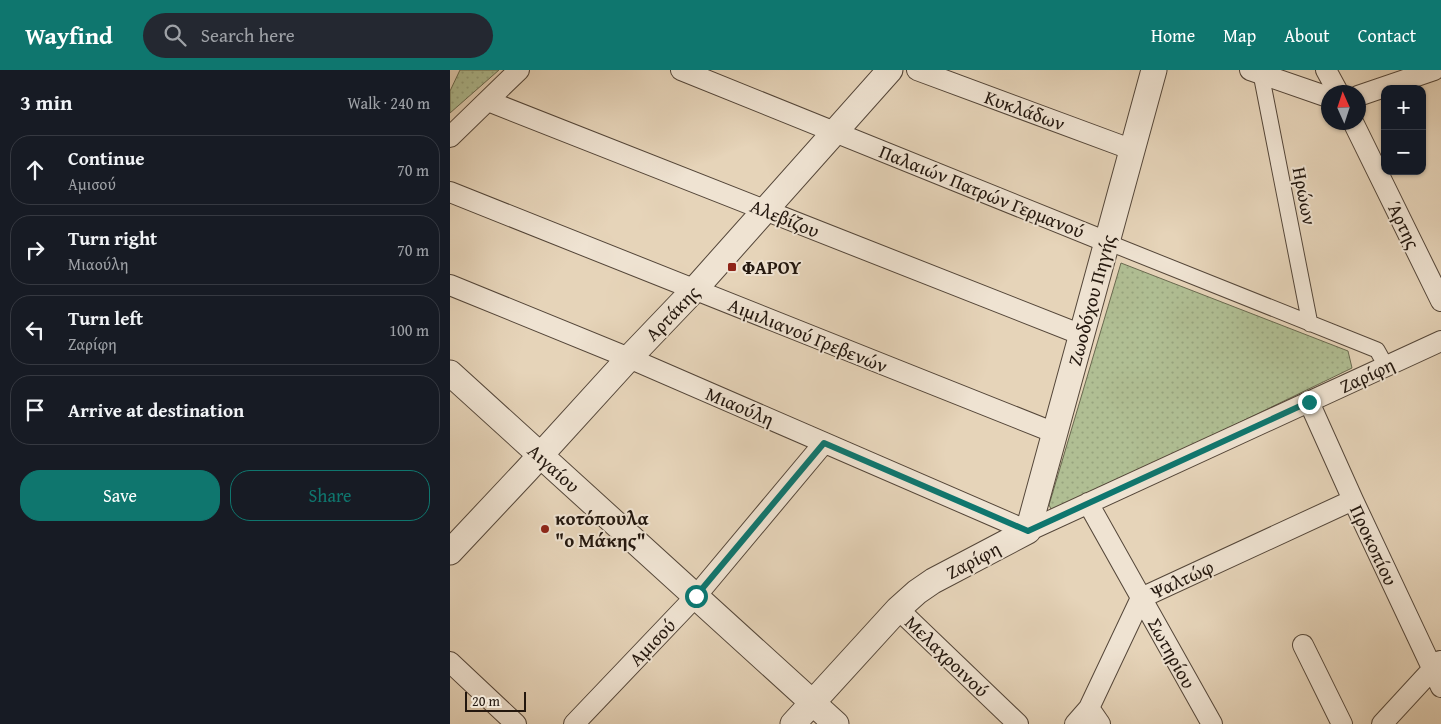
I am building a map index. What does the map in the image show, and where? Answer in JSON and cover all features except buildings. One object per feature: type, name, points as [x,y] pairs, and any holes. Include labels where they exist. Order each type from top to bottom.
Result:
[{"type":"street","points":[[450,137],[520,70]]},
{"type":"street","name":"Παλαιών Πατρών Γερμανού","points":[[681,70],[1377,350],[1386,366]]},
{"type":"street","name":"Αρτάκης","points":[[450,552],[695,289],[890,70]]},
{"type":"street","name":"Κυκλάδων","points":[[917,70],[1133,150]]},
{"type":"street","name":"Ζωοδόχου Πηγής","points":[[1028,531],[1154,70]]},
{"type":"street","points":[[1326,70],[1334,85]]},
{"type":"street","points":[[1366,93],[1434,70]]},
{"type":"street","points":[[1256,72],[1321,95]]},
{"type":"street","name":"Ηρώων","points":[[1256,72],[1310,324]]},
{"type":"street","name":"Αλεβίζου","points":[[488,101],[1082,335]]},
{"type":"street","name":"Άρτης","points":[[1357,130],[1441,301]]},
{"type":"street","name":"Αιμιλιανού Γρεβενών","points":[[450,192],[1055,433]]},
{"type":"street","name":"Μιαούλη","points":[[450,285],[629,358],[1028,531]]},
{"type":"street","name":"Ζαρίφη","points":[[793,724],[898,609],[917,592],[934,581],[1028,531],[1441,341]]},
{"type":"street","name":"Αιγαίου","points":[[450,373],[836,724]]},
{"type":"street","name":"Προκοπίου","points":[[1309,402],[1352,500],[1437,664],[1441,687]]},
{"type":"street","name":"Αμισού","points":[[574,724],[696,596],[824,443]]},
{"type":"street","name":"Ψαλτώφ","points":[[1075,724],[1095,716],[1141,598],[1352,500]]},
{"type":"street","name":"Σωτηρίου","points":[[1088,503],[1212,724]]},
{"type":"street","name":"Μελαχροινού","points":[[898,609],[1018,724]]},
{"type":"street","points":[[1304,645],[1342,724]]},
{"type":"street","points":[[450,662],[516,724]]},
{"type":"street","points":[[1382,724],[1437,664]]},
{"type":"green space","points":[[460,70],[499,70],[450,113],[450,91]]},
{"type":"green space","points":[[1121,263],[1348,351],[1352,368],[1057,511],[1052,511],[1049,505]]},
{"type":"place","name":"ΦΑΡΟΥ","points":[[732,267]]},
{"type":"place","name":"κοτόπουλα \"ο Μάκης\"","points":[[545,529]]},
{"type":"route","points":[[696,596],[824,443],[1028,531],[1309,402]]}]
